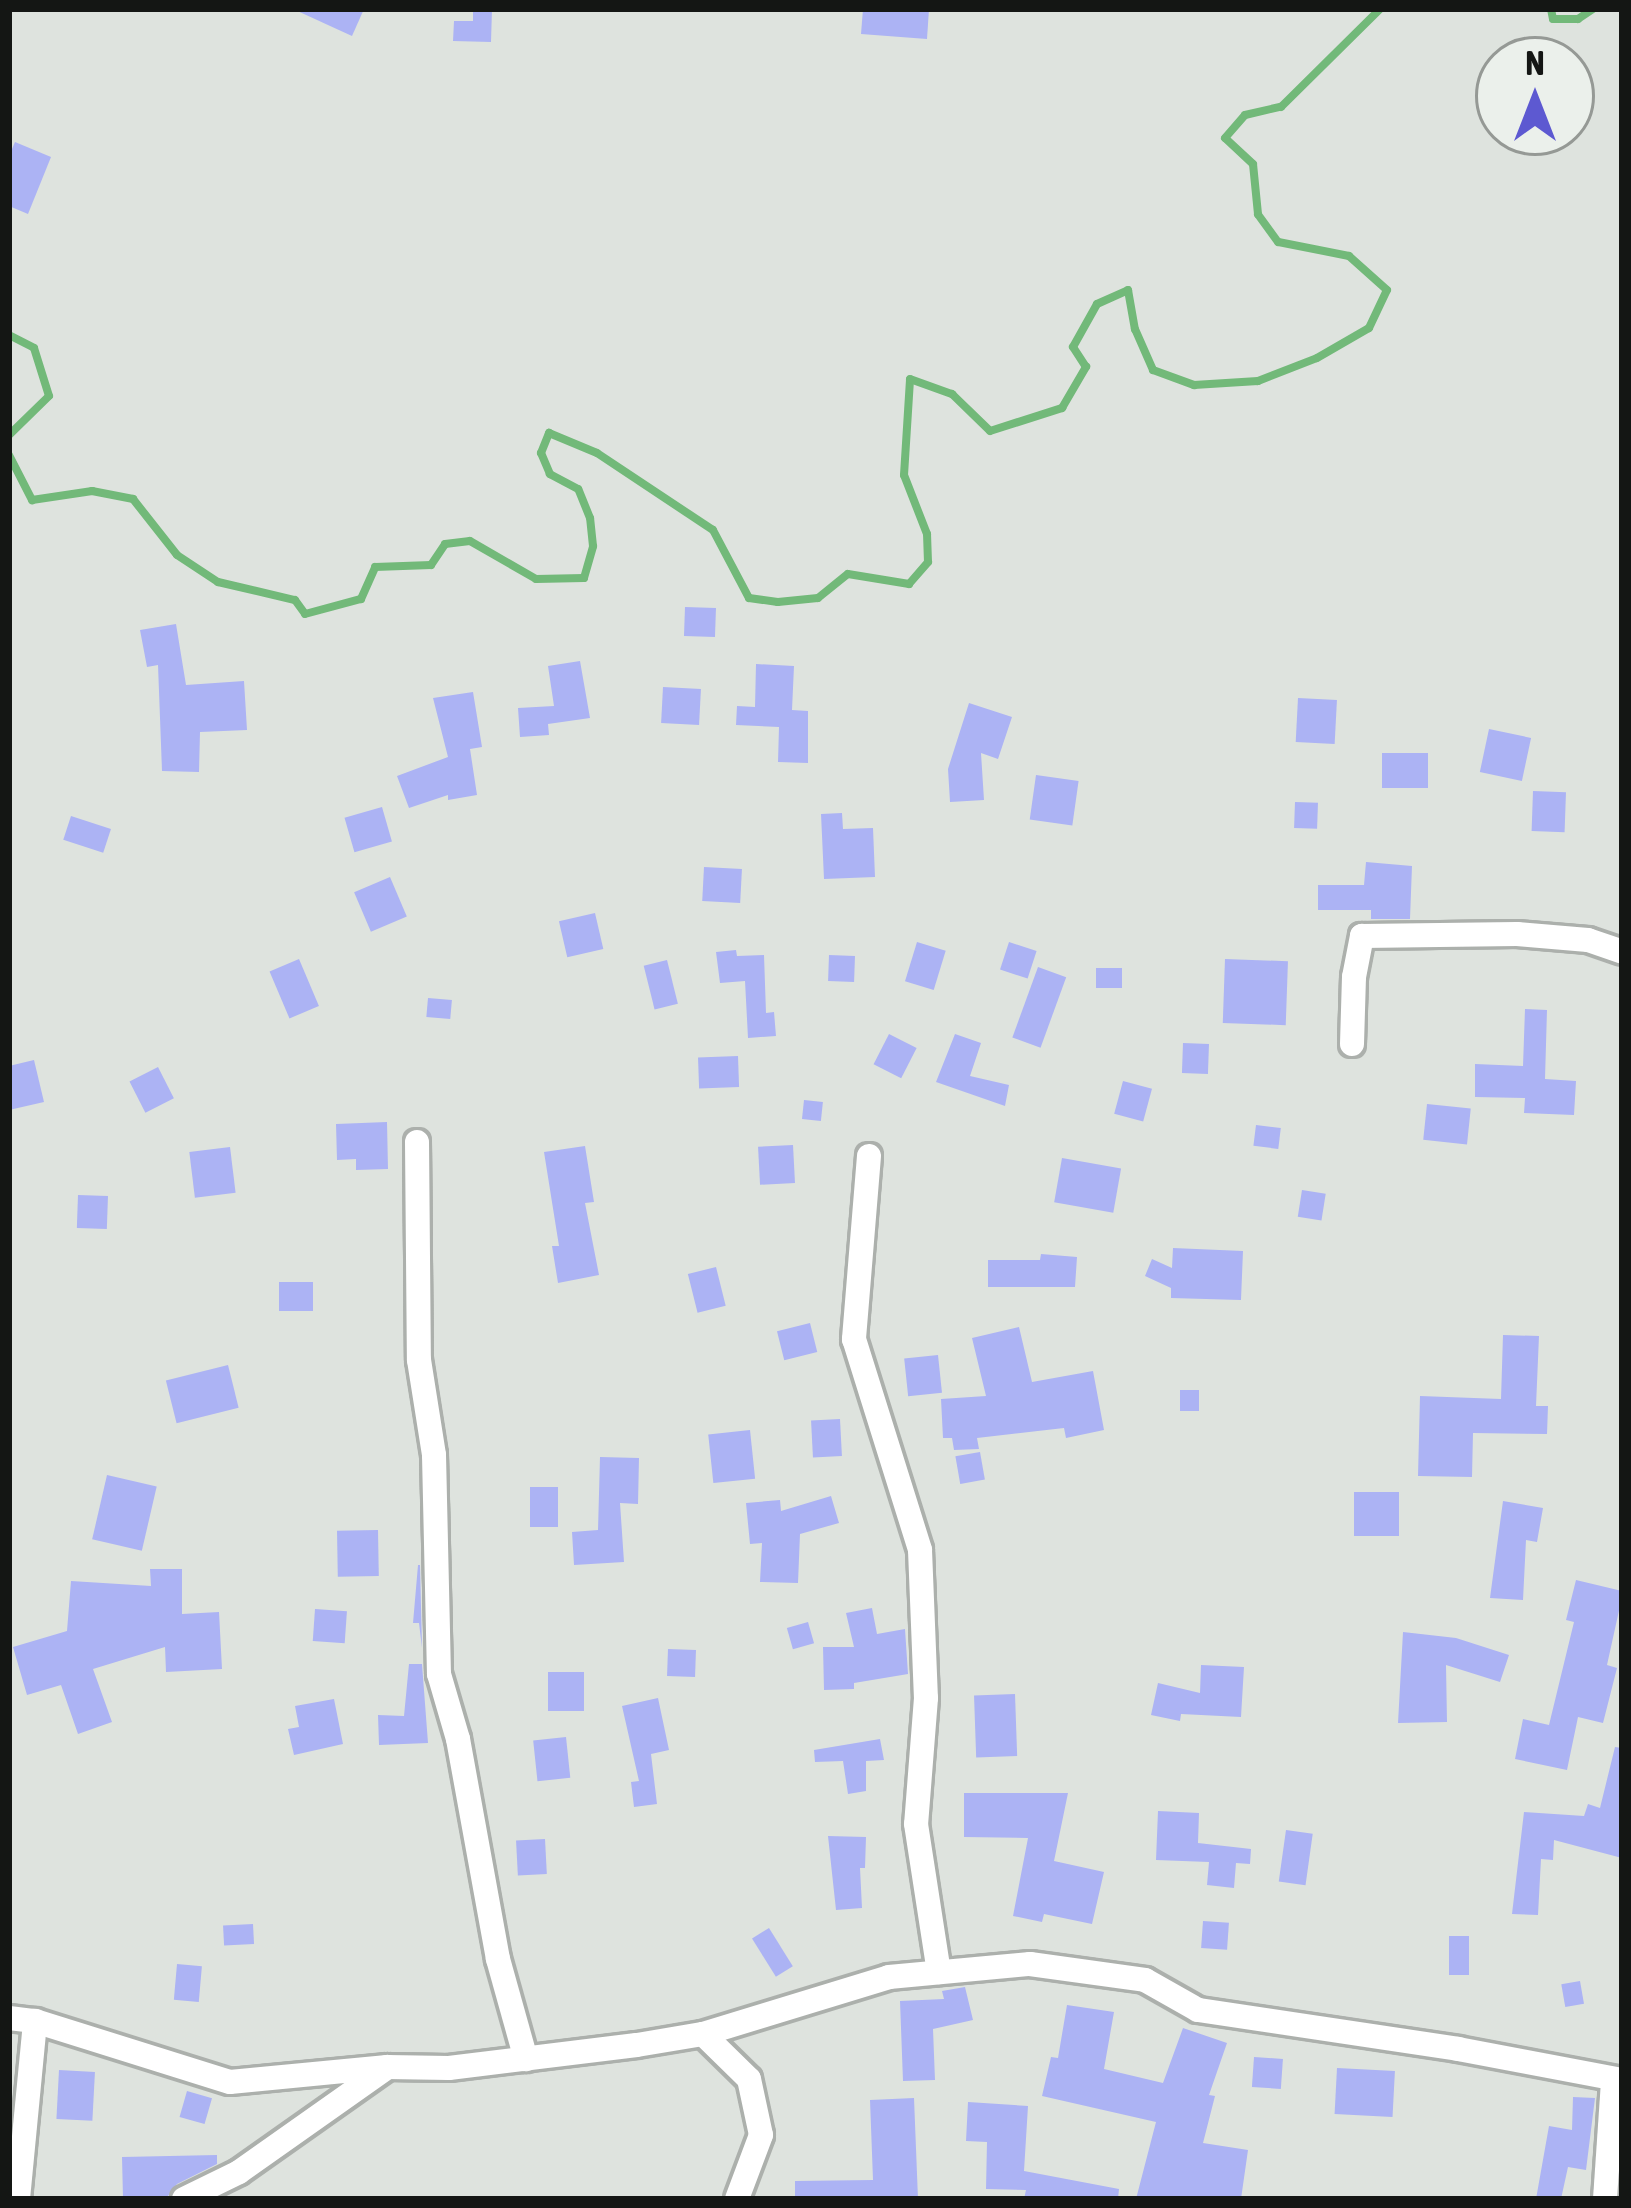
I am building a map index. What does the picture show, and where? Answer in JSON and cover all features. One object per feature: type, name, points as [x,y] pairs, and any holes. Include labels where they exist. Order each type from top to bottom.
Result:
[{"type":"street","points":[[1352,1044],[1354,977],[1362,936],[1517,934],[1588,940],[1622,952]]},
{"type":"street","points":[[417,1142],[419,1360],[434,1455],[439,1675],[458,1739],[498,1960],[526,2060]]},
{"type":"street","points":[[869,1156],[854,1339],[920,1550],[926,1697],[916,1824],[939,1972]]},
{"type":"street","points":[[9,2018],[35,2021],[230,2082],[526,2060],[704,2034],[889,1977],[1030,1964],[1145,1980],[1198,2010],[1459,2048],[1617,2080],[1605,2199]]},
{"type":"street","points":[[19,2199],[35,2021]]},
{"type":"street","points":[[704,2034],[749,2079],[757,2116],[760,2135],[737,2199]]},
{"type":"street","points":[[184,2199],[239,2172],[387,2067]]},
{"type":"building","points":[[293,9],[364,9],[352,36]]},
{"type":"building","points":[[473,9],[492,9],[491,42],[453,41],[454,21],[473,21]]},
{"type":"building","points":[[863,9],[929,9],[927,39],[861,34]]},
{"type":"building","points":[[15,142],[51,157],[28,214],[9,206],[9,156]]},
{"type":"building","points":[[685,607],[716,608],[715,637],[684,636]]},
{"type":"building","points":[[176,624],[186,685],[244,681],[247,730],[200,732],[199,772],[162,771],[158,665],[147,667],[140,630]]},
{"type":"building","points":[[580,661],[590,718],[548,724],[549,735],[520,737],[518,708],[554,706],[548,666]]},
{"type":"building","points":[[756,664],[794,666],[792,710],[808,711],[808,763],[778,762],[779,727],[736,725],[737,706],[755,707]]},
{"type":"building","points":[[663,687],[701,689],[699,725],[661,723]]},
{"type":"building","points":[[473,692],[482,747],[470,749],[477,795],[448,800],[448,795],[409,808],[397,776],[448,757],[433,698]]},
{"type":"building","points":[[1298,698],[1337,700],[1335,744],[1296,742]]},
{"type":"building","points":[[969,703],[1012,717],[998,759],[981,753],[984,800],[950,802],[948,769]]},
{"type":"building","points":[[1489,729],[1531,738],[1522,781],[1480,772]]},
{"type":"building","points":[[1382,753],[1428,753],[1428,788],[1382,788]]},
{"type":"building","points":[[1036,775],[1079,781],[1072,826],[1030,820]]},
{"type":"building","points":[[1533,791],[1566,792],[1565,832],[1532,831]]},
{"type":"building","points":[[1295,802],[1318,803],[1317,829],[1294,828]]},
{"type":"building","points":[[382,807],[392,842],[354,852],[345,818]]},
{"type":"building","points":[[842,813],[843,829],[873,828],[875,877],[824,879],[821,814]]},
{"type":"building","points":[[71,816],[111,829],[103,853],[63,840]]},
{"type":"building","points":[[1366,862],[1412,866],[1410,919],[1371,919],[1371,910],[1318,910],[1318,885],[1364,885]]},
{"type":"building","points":[[704,867],[742,869],[740,903],[702,901]]},
{"type":"building","points":[[390,877],[407,917],[371,932],[354,892]]},
{"type":"building","points":[[595,913],[603,949],[567,957],[559,921]]},
{"type":"building","points":[[917,942],[946,951],[934,990],[905,981]]},
{"type":"building","points":[[1009,942],[1037,951],[1028,979],[1000,970]]},
{"type":"building","points":[[736,950],[737,956],[764,955],[766,1013],[774,1012],[776,1036],[748,1038],[745,981],[720,983],[716,952]]},
{"type":"building","points":[[829,955],[855,956],[854,982],[828,981]]},
{"type":"building","points":[[299,959],[319,1006],[289,1018],[270,972]]},
{"type":"building","points":[[1225,959],[1288,961],[1286,1025],[1223,1023]]},
{"type":"building","points":[[667,960],[678,1004],[655,1009],[644,966]]},
{"type":"building","points":[[1038,967],[1066,977],[1041,1048],[1012,1037]]},
{"type":"building","points":[[1096,968],[1122,968],[1122,988],[1096,988]]},
{"type":"building","points":[[428,998],[452,1000],[450,1019],[426,1017]]},
{"type":"building","points":[[1525,1009],[1547,1010],[1545,1079],[1576,1081],[1574,1115],[1524,1113],[1525,1098],[1475,1097],[1475,1064],[1523,1066]]},
{"type":"building","points":[[889,1034],[917,1048],[901,1078],[874,1064]]},
{"type":"building","points":[[955,1034],[981,1043],[970,1076],[1009,1085],[1005,1106],[936,1082]]},
{"type":"building","points":[[1183,1043],[1209,1044],[1208,1074],[1182,1073]]},
{"type":"building","points":[[738,1056],[739,1087],[699,1088],[698,1057]]},
{"type":"building","points":[[34,1060],[44,1102],[9,1110],[9,1066]]},
{"type":"building","points":[[158,1067],[174,1098],[145,1113],[129,1082]]},
{"type":"building","points":[[1123,1081],[1152,1089],[1143,1122],[1114,1114]]},
{"type":"building","points":[[804,1100],[823,1102],[821,1121],[802,1119]]},
{"type":"building","points":[[1427,1104],[1471,1109],[1467,1144],[1423,1140]]},
{"type":"building","points":[[387,1122],[388,1169],[356,1170],[356,1159],[337,1160],[336,1124]]},
{"type":"building","points":[[1256,1125],[1281,1128],[1278,1149],[1253,1146]]},
{"type":"building","points":[[793,1145],[795,1183],[760,1185],[758,1147]]},
{"type":"building","points":[[585,1146],[594,1202],[585,1203],[599,1275],[558,1283],[552,1246],[559,1246],[544,1152]]},
{"type":"building","points":[[230,1147],[236,1193],[195,1198],[189,1152]]},
{"type":"building","points":[[1062,1158],[1121,1168],[1113,1213],[1054,1202]]},
{"type":"building","points":[[1302,1190],[1326,1194],[1321,1220],[1298,1217]]},
{"type":"building","points":[[78,1195],[108,1196],[107,1229],[77,1228]]},
{"type":"building","points":[[1173,1248],[1243,1251],[1241,1300],[1171,1298],[1171,1288],[1145,1276],[1152,1259],[1172,1268]]},
{"type":"building","points":[[1041,1254],[1077,1257],[1075,1287],[988,1287],[988,1260],[1040,1260]]},
{"type":"building","points":[[716,1267],[726,1306],[698,1313],[688,1274]]},
{"type":"building","points":[[279,1282],[313,1282],[313,1311],[279,1311]]},
{"type":"building","points":[[810,1323],[817,1352],[784,1360],[777,1331]]},
{"type":"building","points":[[1019,1327],[1032,1382],[1093,1371],[1104,1430],[1066,1438],[1064,1428],[977,1438],[979,1449],[954,1450],[952,1438],[943,1438],[941,1399],[986,1396],[972,1338]]},
{"type":"building","points":[[1503,1335],[1539,1336],[1536,1406],[1548,1406],[1547,1434],[1473,1433],[1472,1477],[1418,1476],[1420,1396],[1501,1399]]},
{"type":"building","points":[[938,1355],[942,1393],[908,1396],[904,1359]]},
{"type":"building","points":[[228,1365],[239,1408],[177,1423],[166,1380]]},
{"type":"building","points":[[1180,1390],[1199,1390],[1199,1411],[1180,1411]]},
{"type":"building","points":[[840,1419],[842,1456],[813,1457],[811,1421]]},
{"type":"building","points":[[750,1430],[755,1479],[713,1483],[708,1434]]},
{"type":"building","points":[[980,1452],[985,1480],[960,1484],[955,1456]]},
{"type":"building","points":[[600,1457],[639,1458],[638,1504],[620,1503],[624,1562],[574,1565],[572,1532],[598,1530]]},
{"type":"building","points":[[107,1475],[157,1486],[142,1551],[92,1539]]},
{"type":"building","points":[[530,1487],[558,1487],[558,1527],[530,1527]]},
{"type":"building","points":[[1354,1492],[1399,1492],[1399,1536],[1354,1536]]},
{"type":"building","points":[[831,1496],[839,1523],[800,1534],[798,1583],[760,1582],[762,1543],[750,1544],[746,1503],[780,1500],[781,1511]]},
{"type":"building","points":[[1503,1501],[1543,1508],[1537,1542],[1526,1540],[1523,1600],[1490,1598]]},
{"type":"building","points":[[378,1530],[379,1576],[338,1577],[337,1531]]},
{"type":"building","points":[[418,1565],[422,1648],[419,1623],[413,1623]]},
{"type":"building","points":[[150,1569],[182,1569],[182,1614],[219,1612],[222,1669],[166,1672],[165,1647],[93,1669],[112,1722],[78,1734],[61,1685],[27,1695],[13,1647],[67,1631],[71,1581],[151,1586]]},
{"type":"building","points":[[1576,1580],[1622,1591],[1622,1597],[1607,1665],[1617,1668],[1603,1723],[1578,1717],[1567,1770],[1515,1759],[1523,1719],[1549,1725],[1574,1622],[1566,1620]]},
{"type":"building","points":[[872,1608],[877,1634],[905,1629],[908,1674],[854,1683],[854,1689],[824,1690],[823,1647],[854,1647],[846,1613]]},
{"type":"building","points":[[315,1609],[347,1611],[345,1643],[313,1641]]},
{"type":"building","points":[[808,1622],[814,1643],[793,1649],[787,1628]]},
{"type":"building","points":[[1403,1632],[1456,1638],[1509,1655],[1500,1682],[1446,1665],[1447,1722],[1398,1723]]},
{"type":"building","points":[[668,1649],[696,1650],[695,1677],[667,1676]]},
{"type":"building","points":[[409,1664],[422,1664],[428,1743],[379,1745],[378,1715],[404,1716]]},
{"type":"building","points":[[1201,1665],[1244,1667],[1241,1717],[1181,1714],[1180,1721],[1151,1715],[1158,1683],[1200,1693]]},
{"type":"building","points":[[548,1672],[584,1672],[584,1711],[548,1711]]},
{"type":"building","points":[[1015,1694],[1017,1756],[976,1757],[974,1695]]},
{"type":"building","points":[[658,1698],[669,1750],[651,1754],[657,1804],[634,1807],[631,1782],[639,1781],[622,1706]]},
{"type":"building","points":[[334,1699],[343,1744],[294,1755],[288,1729],[299,1727],[295,1706]]},
{"type":"building","points":[[566,1737],[570,1778],[537,1781],[533,1740]]},
{"type":"building","points":[[880,1739],[884,1760],[866,1761],[866,1791],[848,1794],[843,1761],[815,1762],[814,1750]]},
{"type":"building","points":[[1615,1747],[1622,1748],[1622,1858],[1554,1840],[1553,1860],[1541,1859],[1538,1915],[1512,1914],[1524,1812],[1584,1816],[1588,1804],[1600,1808]]},
{"type":"building","points":[[964,1793],[1068,1793],[1054,1861],[1104,1872],[1092,1924],[1044,1914],[1042,1922],[1013,1916],[1028,1838],[964,1837]]},
{"type":"building","points":[[1158,1811],[1199,1813],[1198,1843],[1251,1849],[1250,1864],[1236,1863],[1234,1888],[1207,1885],[1209,1862],[1156,1860]]},
{"type":"building","points":[[1286,1830],[1313,1834],[1306,1885],[1279,1881]]},
{"type":"building","points":[[828,1836],[866,1837],[865,1868],[860,1868],[862,1908],[836,1910]]},
{"type":"building","points":[[545,1839],[547,1874],[518,1875],[516,1841]]},
{"type":"building","points":[[1203,1921],[1229,1923],[1227,1950],[1201,1948]]},
{"type":"building","points":[[253,1924],[254,1944],[224,1946],[223,1926]]},
{"type":"building","points":[[769,1928],[793,1966],[776,1977],[752,1939]]},
{"type":"building","points":[[1449,1936],[1469,1936],[1469,1975],[1449,1975]]},
{"type":"building","points":[[177,1964],[202,1966],[199,2002],[174,2000]]},
{"type":"building","points":[[1580,1981],[1584,2004],[1565,2007],[1561,1984]]},
{"type":"building","points":[[965,1987],[973,2020],[933,2029],[935,2080],[903,2081],[900,2001],[944,1999],[942,1991]]},
{"type":"building","points":[[1067,2005],[1114,2012],[1104,2069],[1163,2083],[1183,2028],[1227,2043],[1209,2095],[1215,2096],[1203,2143],[1248,2150],[1241,2199],[1136,2199],[1156,2122],[1042,2096],[1051,2057],[1058,2058]]},
{"type":"building","points":[[1254,2057],[1283,2059],[1281,2089],[1252,2087]]},
{"type":"building","points":[[1337,2068],[1395,2071],[1393,2117],[1335,2114]]},
{"type":"building","points":[[59,2070],[95,2072],[92,2121],[56,2119]]},
{"type":"building","points":[[187,2091],[212,2098],[205,2124],[180,2117]]},
{"type":"building","points":[[1573,2097],[1595,2098],[1586,2170],[1568,2167],[1561,2199],[1536,2199],[1549,2126],[1572,2130]]},
{"type":"building","points":[[914,2098],[918,2199],[795,2199],[795,2181],[873,2180],[870,2100]]},
{"type":"building","points":[[968,2102],[1028,2106],[1024,2171],[1119,2189],[1118,2199],[1024,2199],[1026,2190],[986,2189],[987,2142],[966,2141]]},
{"type":"building","points":[[217,2155],[217,2164],[177,2184],[168,2196],[123,2198],[122,2157]]},
{"type":"waterway","points":[[9,455],[32,500],[92,491],[133,499],[177,555],[218,582],[295,600],[305,614],[361,599],[375,567],[431,565],[445,544],[470,541],[536,579],[584,578],[593,546],[590,518],[578,489],[550,474],[541,453],[549,433],[597,453],[713,530],[749,598],[778,602],[818,598],[848,574],[909,584],[928,562],[927,534],[904,475],[910,379],[952,394],[990,431],[1062,408],[1086,367],[1073,347],[1097,304],[1128,290],[1135,329],[1153,370],[1194,385],[1258,381],[1317,358],[1369,328],[1387,290],[1349,256],[1278,242],[1258,214],[1253,164],[1225,138],[1245,115],[1281,107],[1380,9]]},
{"type":"waterway","points":[[1551,9],[1553,19],[1578,19],[1593,9]]},
{"type":"waterway","points":[[9,335],[34,348],[49,396],[9,435]]}]
